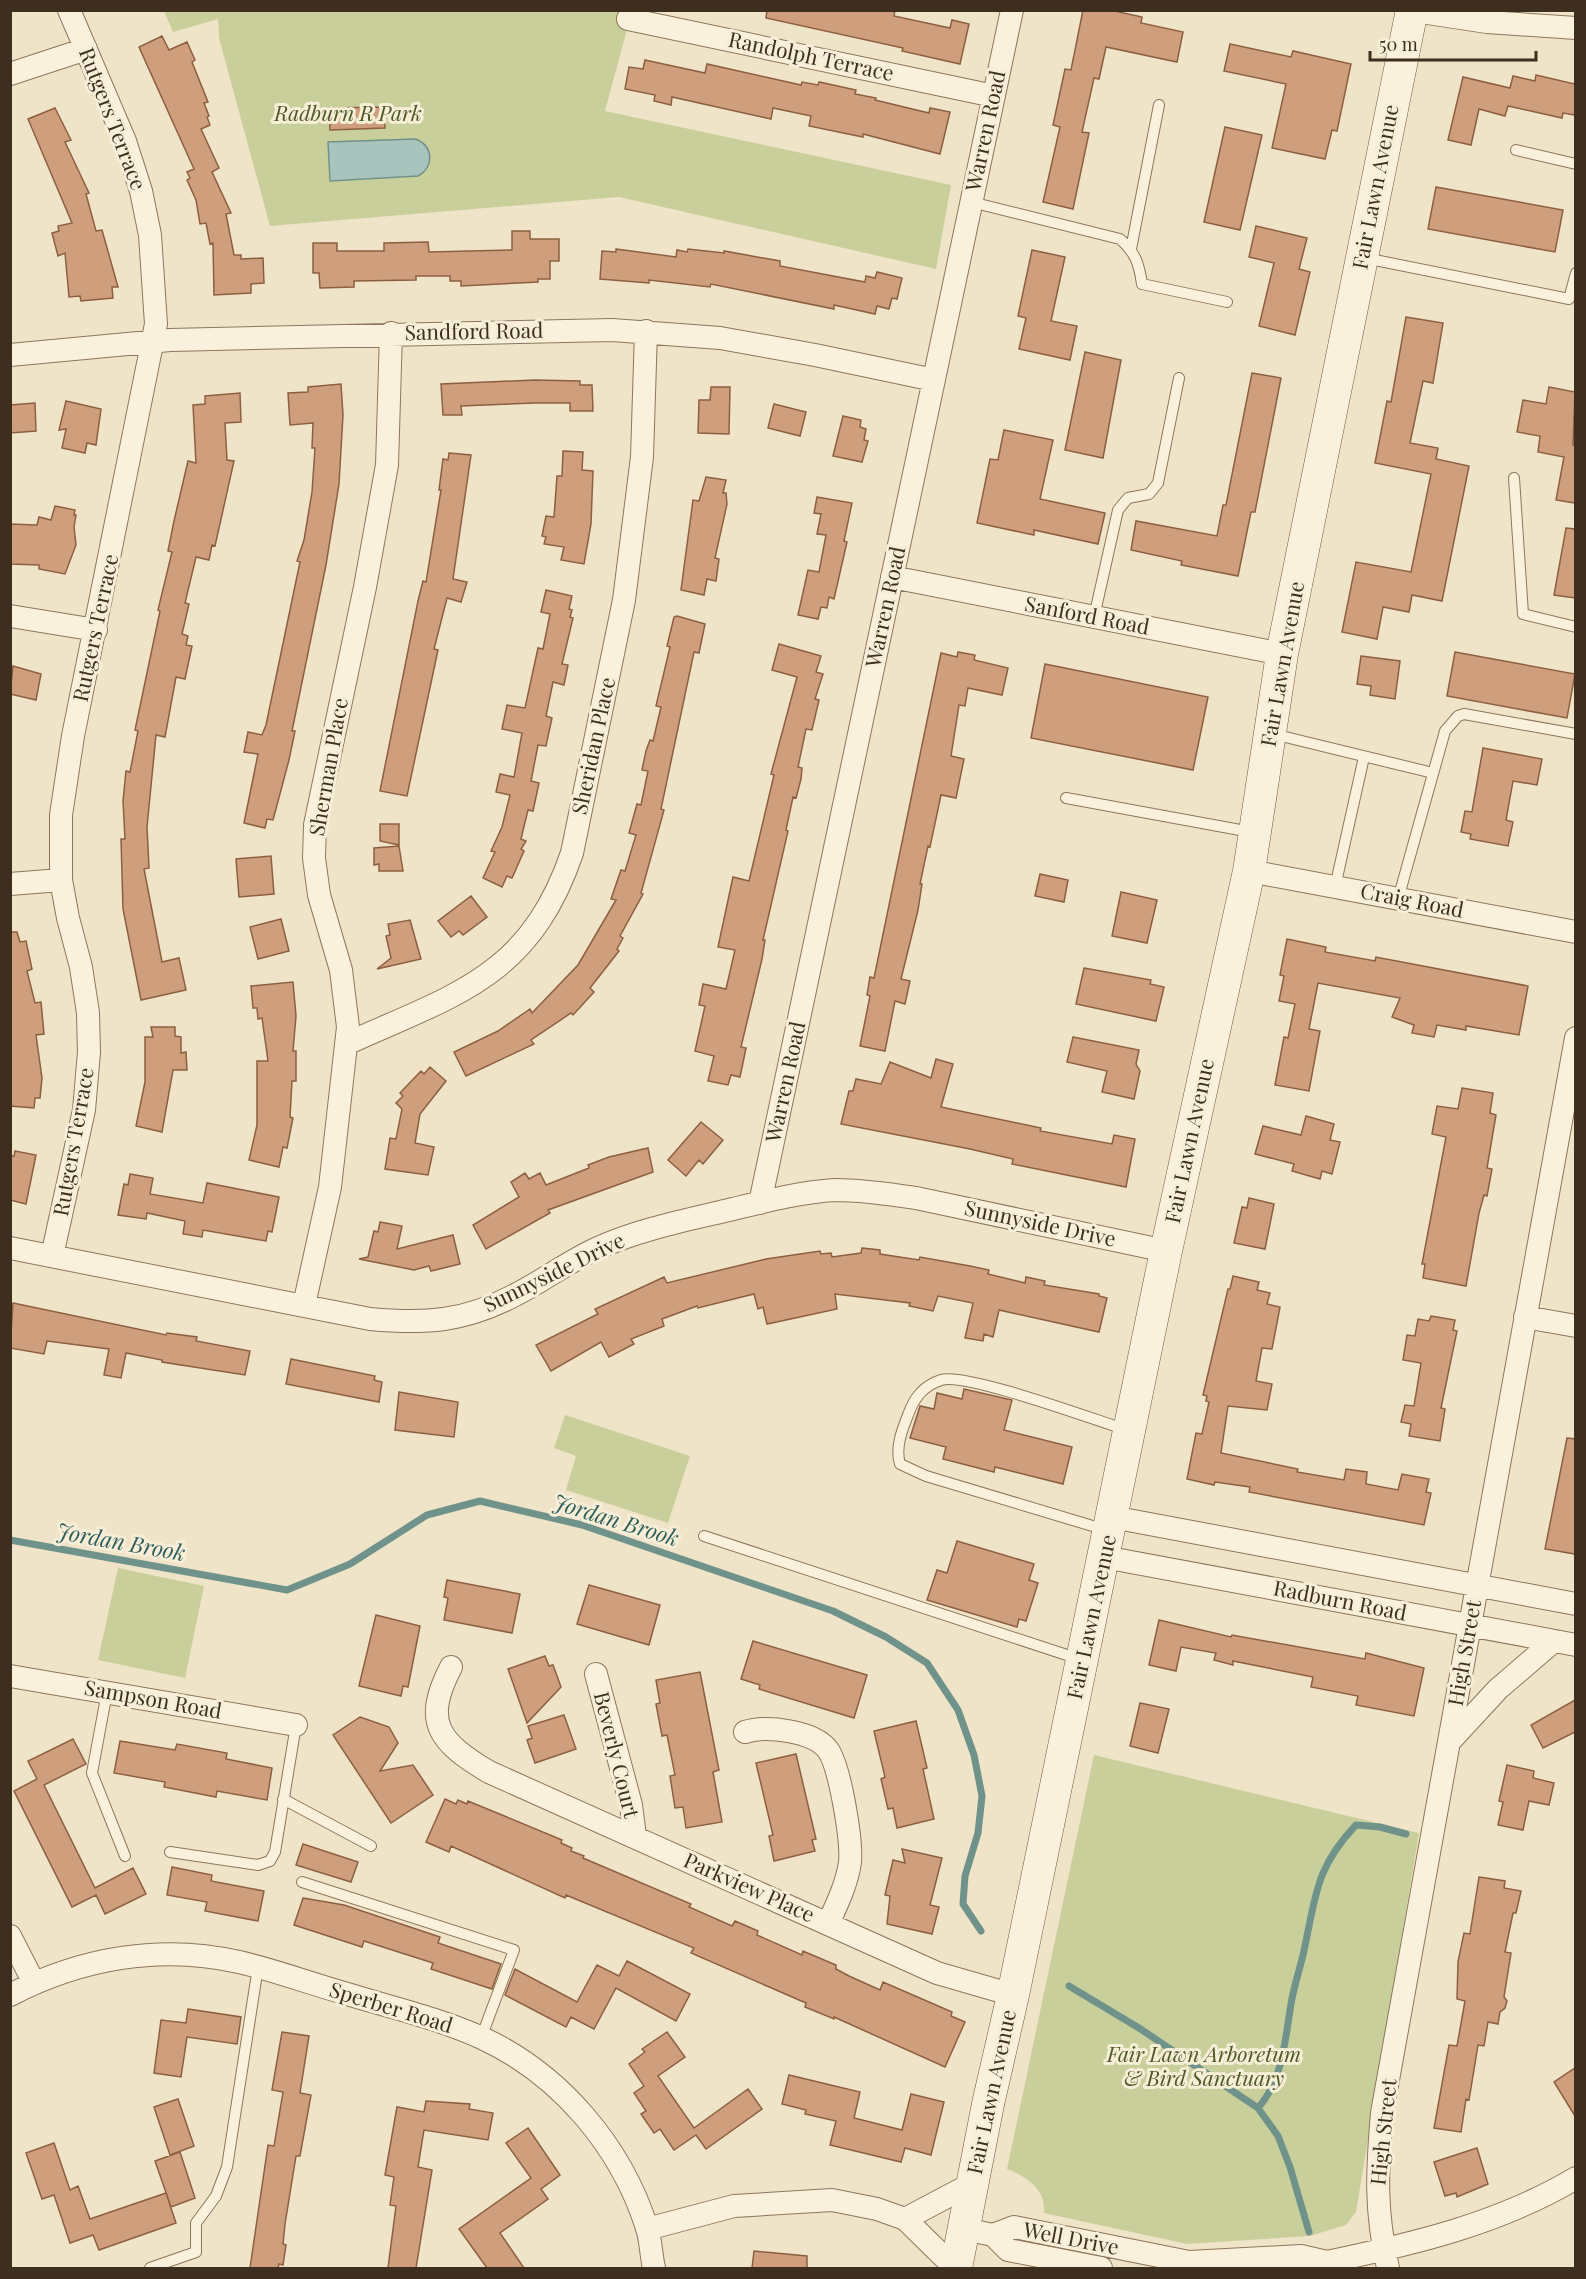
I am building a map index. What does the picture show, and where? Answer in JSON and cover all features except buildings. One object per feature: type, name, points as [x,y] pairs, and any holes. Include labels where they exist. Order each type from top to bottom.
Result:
[{"type":"main road","name":"Fair Lawn Avenue","points":[[955,2268],[979,2232],[973,2182],[1166,1251],[1249,871],[1282,654],[1410,11]]},
{"type":"street","name":"Rutgers Terrace","points":[[52,1256],[84,1110],[90,1052],[88,1013],[81,967],[61,880],[61,815],[73,736],[156,324],[156,287],[150,235],[141,191],[125,141],[69,10]]},
{"type":"street","name":"Warren Road","points":[[760,1203],[1012,10]]},
{"type":"street","points":[[1410,11],[1476,21],[1570,25]]},
{"type":"street","name":"Randolph Terrace","points":[[628,19],[994,96]]},
{"type":"street","points":[[10,74],[86,49]]},
{"type":"street","name":"Sandford Road","points":[[10,355],[153,342],[391,333],[646,331],[760,344],[934,380]]},
{"type":"street","name":"Sheridan Place","points":[[346,1044],[470,987],[498,968],[536,927],[560,889],[572,853],[624,600],[642,458],[646,331]]},
{"type":"street","name":"Sherman Place","points":[[304,1305],[330,1187],[348,1027],[341,970],[319,895],[314,858],[315,825],[365,587],[387,465],[391,333]]},
{"type":"street","name":"Sanford Road","points":[[892,577],[1282,654]]},
{"type":"street","points":[[10,616],[96,630]]},
{"type":"street","name":"Craig Road","points":[[1249,871],[1575,932]]},
{"type":"street","points":[[10,884],[61,880]]},
{"type":"street","name":"High Street","points":[[1386,2259],[1376,2182],[1382,2113],[1525,1317],[1573,1069],[1575,1038]]},
{"type":"street","name":"Sunnyside Drive","points":[[10,1248],[370,1319],[415,1323],[448,1320],[483,1309],[514,1296],[596,1249],[618,1240],[682,1221],[760,1203],[834,1190],[875,1191],[1166,1251]]},
{"type":"street","points":[[1525,1317],[1575,1326]]},
{"type":"street","name":"Radburn Road","points":[[1108,1535],[1477,1586],[1575,1604]]},
{"type":"street","name":"Radburn Road","points":[[1108,1535],[1470,1626],[1565,1643]]},
{"type":"street","points":[[1449,1742],[1498,1689],[1565,1643]]},
{"type":"street","name":"Parkview Place","points":[[452,1667],[437,1700],[435,1718],[441,1734],[451,1747],[489,1772],[937,1973],[1013,1995]]},
{"type":"street","name":"Beverly Court","points":[[596,1674],[631,1805],[635,1836]]},
{"type":"street","name":"Sampson Road","points":[[10,1676],[296,1725]]},
{"type":"street","points":[[746,1732],[768,1728],[819,1741],[828,1750],[834,1764],[850,1837],[850,1863],[843,1890],[828,1924]]},
{"type":"street","points":[[10,1936],[34,1983]]},
{"type":"street","name":"Sperber Road","points":[[10,1995],[75,1967],[120,1958],[160,1954],[200,1956],[258,1967],[442,2023],[482,2038],[536,2071],[582,2113],[605,2142],[624,2174],[647,2229],[654,2268]]},
{"type":"street","name":"Well Drive","points":[[979,2232],[1014,2227],[1189,2262],[1301,2256],[1320,2265],[1386,2259],[1440,2236],[1502,2214],[1575,2178]]},
{"type":"street","points":[[905,2219],[973,2182]]},
{"type":"street","points":[[647,2229],[734,2206],[784,2201],[832,2200],[877,2209],[905,2219],[955,2268]]},
{"type":"street","name":"Well Drive","points":[[979,2232],[1008,2250],[1101,2268]]},
{"type":"lane","points":[[1131,249],[1159,105]]},
{"type":"lane","points":[[1516,150],[1575,164]]},
{"type":"lane","points":[[970,202],[1120,239],[1131,249],[1138,260],[1142,284],[1227,302]]},
{"type":"lane","points":[[1362,257],[1569,299],[1575,273]]},
{"type":"lane","points":[[1094,617],[1118,510],[1128,498],[1149,494],[1158,483],[1179,378]]},
{"type":"lane","points":[[1514,478],[1523,614],[1575,627]]},
{"type":"lane","points":[[1398,898],[1445,731],[1458,716],[1464,714],[1575,734]]},
{"type":"lane","points":[[1270,734],[1433,774]]},
{"type":"lane","points":[[1335,887],[1364,757]]},
{"type":"lane","points":[[1066,798],[1254,833]]},
{"type":"lane","points":[[1108,1535],[926,1476],[900,1464],[897,1454],[913,1401],[925,1387],[943,1379],[959,1378],[985,1385],[1130,1431]]},
{"type":"lane","points":[[704,1536],[1083,1660]]},
{"type":"lane","points":[[107,1692],[92,1773],[125,1856]]},
{"type":"lane","points":[[170,1852],[258,1865],[270,1861],[275,1852],[296,1725]]},
{"type":"lane","points":[[283,1800],[371,1846]]},
{"type":"lane","points":[[302,1882],[514,1950],[482,2038]]},
{"type":"lane","points":[[150,2268],[196,2252],[196,2223],[216,2196],[227,2167],[258,1967]]},
{"type":"green space","name":"Radburn R Park","points":[[164,11],[632,11],[605,111],[951,185],[936,269],[619,197],[270,226],[219,38],[218,19],[173,32]]},
{"type":"green space","points":[[565,1415],[690,1456],[668,1523],[566,1490],[576,1456],[554,1448]]},
{"type":"green space","points":[[118,1568],[204,1586],[185,1678],[98,1660]]},
{"type":"green space","name":"Fair Lawn Arboretum & Bird Sanctuary","points":[[1094,1755],[1419,1833],[1356,2212],[1346,2225],[1310,2236],[1187,2244],[1044,2213],[1042,2197],[1034,2185],[1007,2169]]},
{"type":"water","points":[[416,139],[426,147],[430,157],[427,168],[418,176],[330,181],[328,142]]},
{"type":"waterway","name":"Jordan Brook","points":[[10,1540],[287,1590],[350,1564],[427,1515],[480,1501],[582,1525],[833,1611],[886,1637],[927,1663],[958,1710],[974,1755],[982,1796],[978,1833],[965,1876],[963,1904],[981,1931]]},
{"type":"waterway","points":[[1258,2108],[1273,2085],[1282,2059],[1291,2004],[1316,1895],[1333,1854],[1356,1825],[1380,1827],[1406,1834]]},
{"type":"waterway","name":"Jordan Brook","points":[[1069,1986],[1139,2028],[1258,2108],[1278,2136],[1290,2167],[1309,2232]]}]
